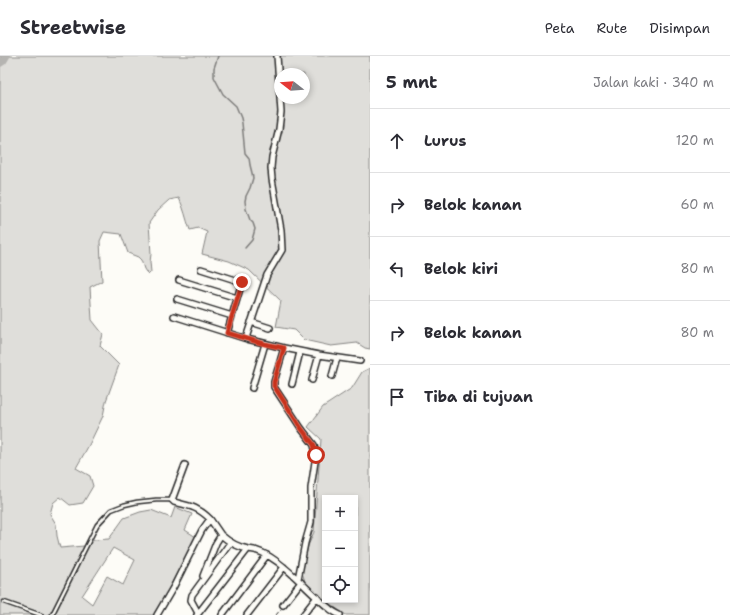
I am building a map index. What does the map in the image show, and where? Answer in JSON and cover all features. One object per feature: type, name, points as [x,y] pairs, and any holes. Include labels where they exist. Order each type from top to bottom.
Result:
[{"type":"street","points":[[277,56],[278,68]]},
{"type":"street","points":[[247,339],[266,275],[282,250],[281,230],[271,168],[272,157],[279,129],[280,104]]},
{"type":"street","points":[[201,269],[242,282],[227,333]]},
{"type":"street","points":[[180,280],[237,298]]},
{"type":"street","points":[[177,299],[232,316]]},
{"type":"street","points":[[174,316],[265,344],[300,352],[360,361]]},
{"type":"street","points":[[251,322],[270,328]]},
{"type":"street","points":[[252,388],[265,344]]},
{"type":"street","points":[[283,605],[299,580],[305,543],[311,522],[311,488],[316,455],[314,445],[301,428],[274,386],[284,348]]},
{"type":"street","points":[[292,384],[300,352]]},
{"type":"street","points":[[312,380],[319,355]]},
{"type":"street","points":[[332,376],[337,358]]},
{"type":"street","points":[[185,465],[172,500],[174,502],[200,511],[210,519],[221,535],[230,543],[242,548],[256,550],[267,555],[284,567],[329,608],[340,615]]},
{"type":"street","points":[[157,615],[174,586],[202,530],[210,519]]},
{"type":"street","points":[[200,582],[216,543],[221,535]]},
{"type":"street","points":[[230,543],[200,582],[191,597],[198,614],[248,549]]},
{"type":"street","points":[[222,615],[267,555]]},
{"type":"street","points":[[247,615],[284,567]]},
{"type":"street","points":[[303,615],[316,597]]},
{"type":"lane","points":[[52,615],[97,525],[111,510],[137,502],[172,500]]},
{"type":"lane","points":[[4,602],[41,615]]},
{"type":"path","points":[[276,615],[283,605]]},
{"type":"shaded area","points":[[370,56],[370,349],[357,343],[331,346],[304,340],[294,330],[276,327],[281,301],[249,270],[229,261],[202,254],[207,232],[198,228],[190,230],[179,198],[169,200],[158,210],[149,223],[151,272],[148,275],[141,260],[138,257],[128,253],[121,234],[104,232],[100,241],[102,281],[90,287],[92,320],[103,334],[100,346],[119,365],[106,401],[103,416],[76,468],[90,476],[93,486],[83,503],[70,505],[60,497],[53,503],[50,514],[56,524],[60,548],[84,546],[94,540],[109,539],[124,518],[140,512],[151,510],[171,518],[175,507],[192,514],[185,530],[196,537],[155,615],[0,615],[0,57]],"holes":[[[113,548],[135,560],[123,585],[107,576],[92,604],[82,596]]]},
{"type":"shaded area","points":[[370,368],[370,615],[346,615],[328,603],[358,603],[358,495],[322,495],[322,598],[306,584],[302,573],[308,546],[314,532],[321,439],[308,427],[323,407],[352,388],[362,372]]},
{"type":"waterway","points":[[0,63],[6,56]]},
{"type":"waterway","points":[[218,56],[214,68],[214,77],[223,94],[236,106],[241,118],[245,153],[249,158],[253,178],[245,201],[246,209],[255,229],[252,240],[245,248]]},
{"type":"route","points":[[242,282],[227,333],[284,348],[274,386],[301,428],[314,445],[316,455]]}]
